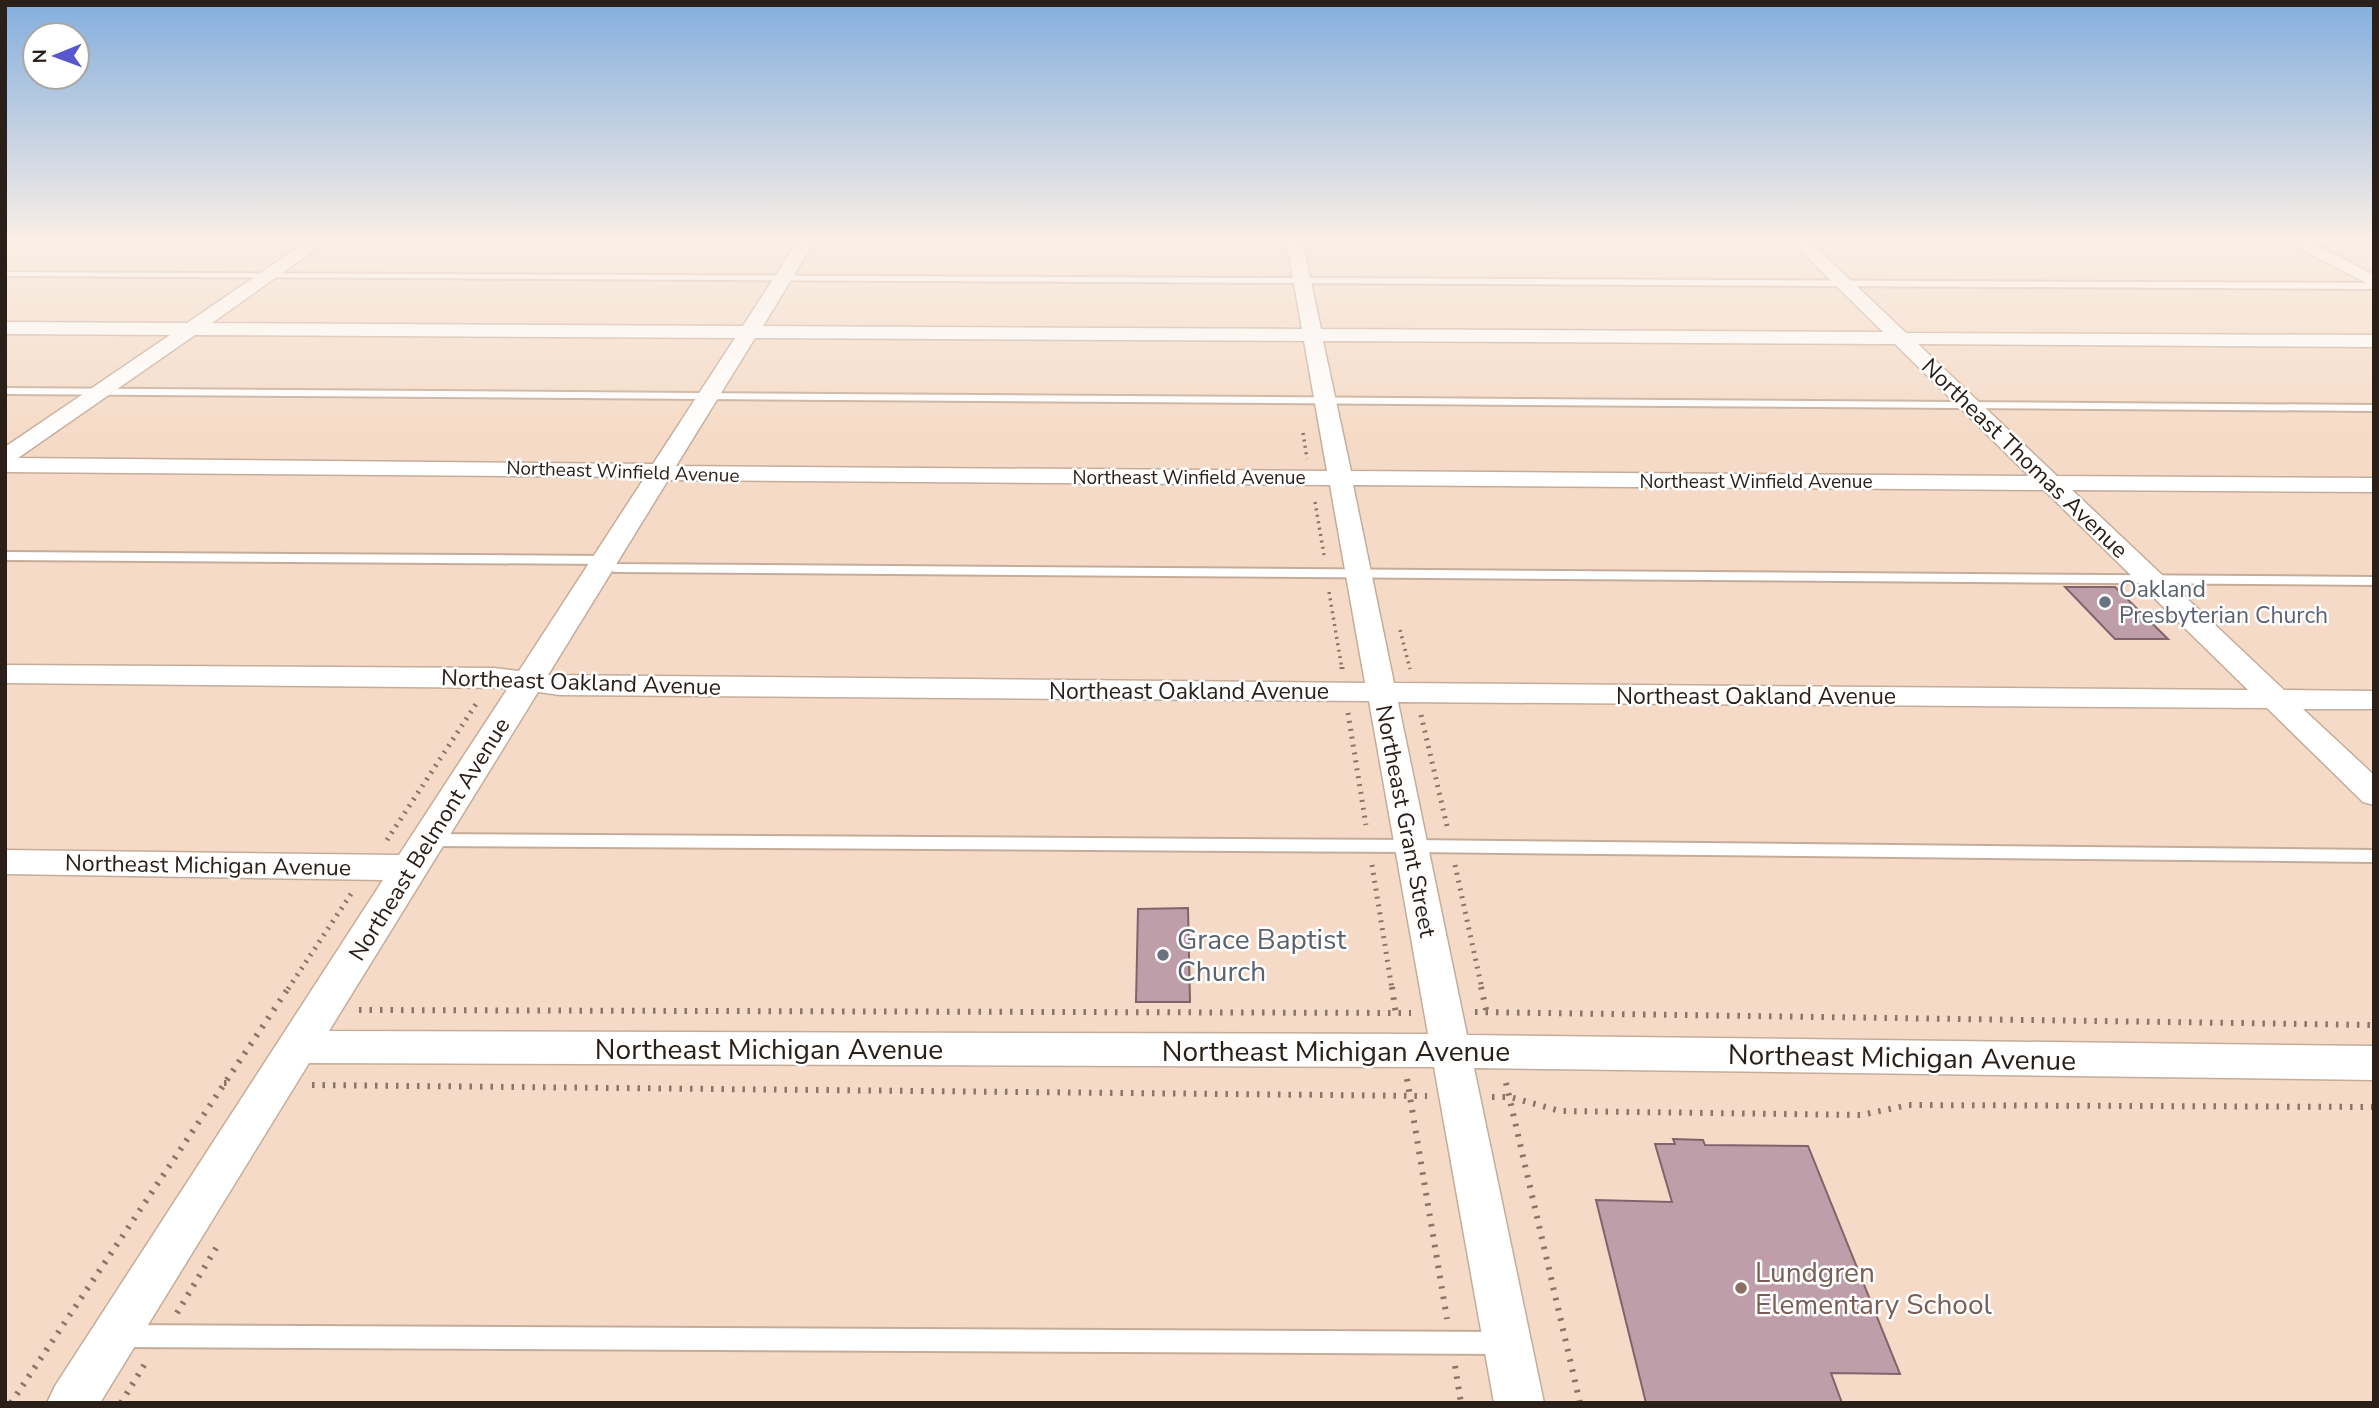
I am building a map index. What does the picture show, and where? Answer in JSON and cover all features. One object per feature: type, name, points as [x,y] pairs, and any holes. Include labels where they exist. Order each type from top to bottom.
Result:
[{"type":"street","points":[[5,457],[227,305]]},
{"type":"street","name":"Northeast Belmont Avenue","points":[[72,1403],[766,305]]},
{"type":"street","name":"Northeast Grant Street","points":[[1300,305],[1312,335],[1312,402],[1342,573],[1381,692],[1519,1403]]},
{"type":"street","name":"Northeast Thomas Avenue","points":[[1865,305],[2374,794]]},
{"type":"street","points":[[5,328],[2374,341]]},
{"type":"street","name":"Northeast Winfield Avenue","points":[[5,465],[627,469],[699,475],[2374,485]]},
{"type":"street","name":"Northeast Oakland Avenue","points":[[5,674],[494,677],[550,686],[2374,700]]},
{"type":"street","name":"Northeast Michigan Avenue","points":[[5,862],[419,854]]},
{"type":"street","name":"Northeast Michigan Avenue","points":[[297,1047],[1399,1032],[1450,1051],[2374,1063]]},
{"type":"lane","points":[[5,391],[2374,408]]},
{"type":"lane","points":[[5,556],[605,560],[614,568],[2374,581]]},
{"type":"lane","points":[[419,854],[1369,845],[2374,856]]},
{"type":"lane","points":[[114,1336],[1507,1343]]},
{"type":"path","points":[[1312,402],[1342,573],[1345,692],[1461,1403]]},
{"type":"path","points":[[11,1403],[274,1008]]},
{"type":"path","points":[[321,1010],[1399,1032],[1443,1011],[2374,1025]]},
{"type":"path","points":[[223,1083],[274,1082],[300,1086],[1510,1097],[1560,1111],[1861,1115],[1909,1105],[2374,1107]]},
{"type":"path","points":[[1510,1097],[1580,1403]]},
{"type":"building","name":"Oakland Presbyterian Church","points":[[2065,587],[2115,587],[2168,639],[2115,639]]},
{"type":"building","name":"Grace Baptist Church","points":[[1188,908],[1190,1002],[1136,1002],[1138,909]]},
{"type":"building","name":"Lundgren Elementary School","points":[[1673,1139],[1703,1140],[1705,1145],[1808,1146],[1900,1374],[1831,1373],[1842,1403],[1646,1403],[1596,1200],[1672,1202],[1655,1144],[1675,1144]]},
{"type":"place","name":"Oakland Presbyterian Church","points":[[2105,602]]},
{"type":"place","name":"Grace Baptist Church","points":[[1163,955]]},
{"type":"place","name":"Lundgren Elementary School","points":[[1741,1288]]}]
